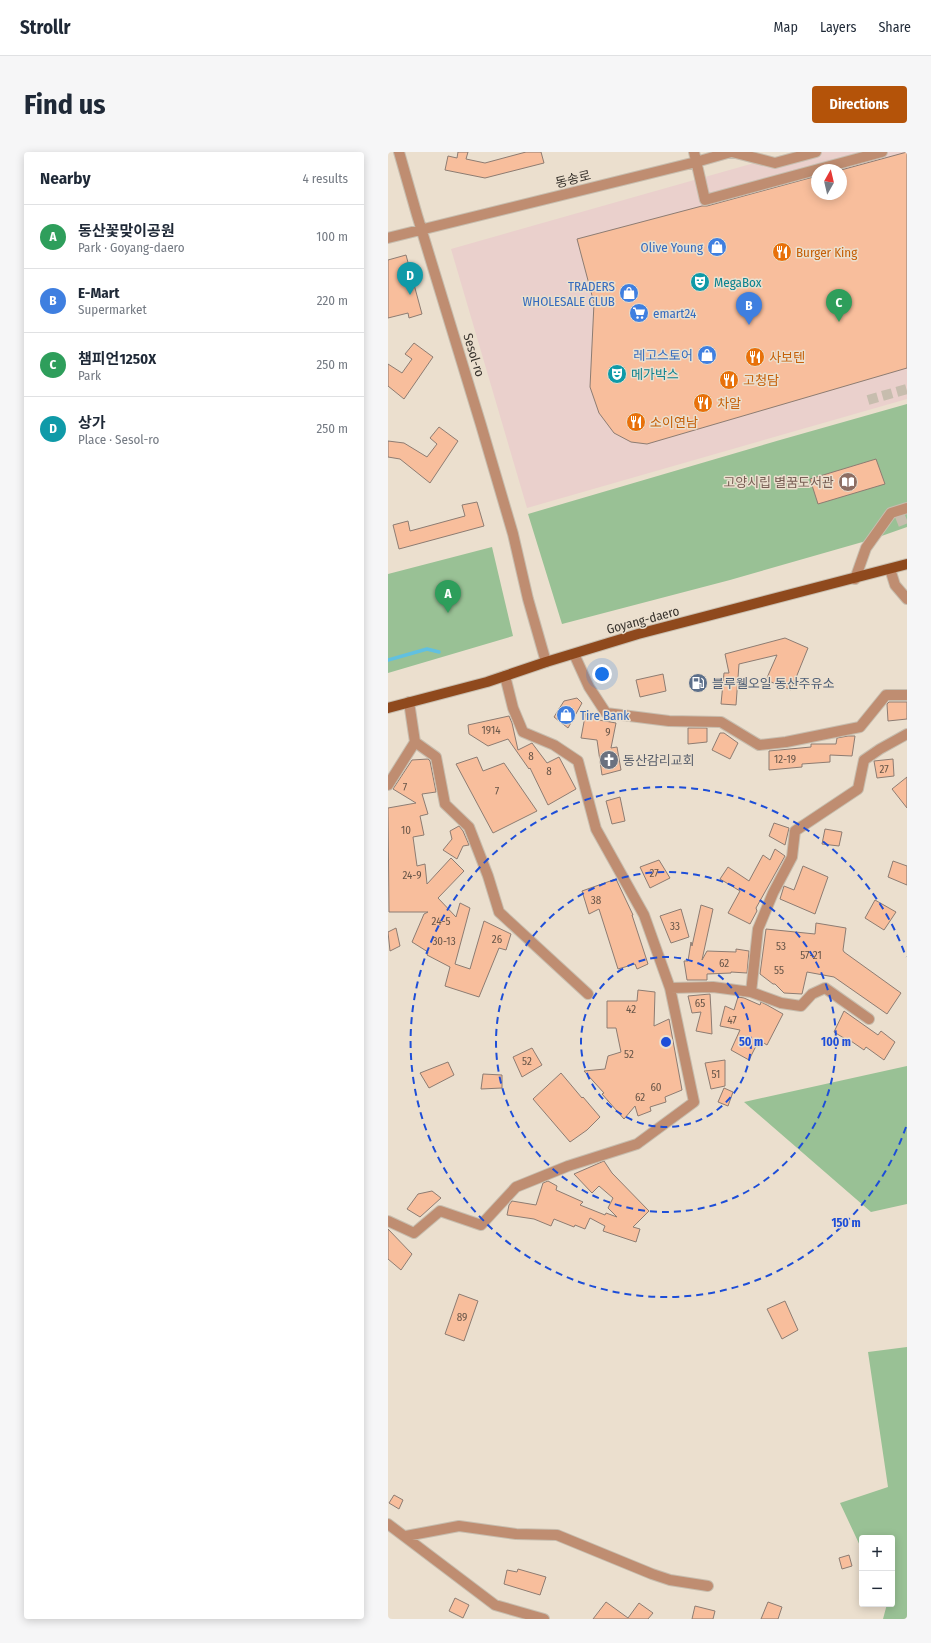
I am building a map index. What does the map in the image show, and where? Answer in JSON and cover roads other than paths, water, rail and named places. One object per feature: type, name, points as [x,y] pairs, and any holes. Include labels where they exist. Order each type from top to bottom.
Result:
[{"type":"main road","name":"Goyang-daero","points":[[388,708],[487,682],[638,634],[907,564]]},
{"type":"street","name":"Sesol-ro","points":[[399,152],[513,534],[528,599],[546,662]]},
{"type":"street","points":[[694,152],[705,200],[882,152]]},
{"type":"street","name":"동송로","points":[[388,238],[732,152]]},
{"type":"street","points":[[732,152],[775,163],[816,152]]},
{"type":"street","points":[[855,578],[866,548],[891,513],[907,508]]},
{"type":"street","points":[[890,569],[895,585],[907,599]]},
{"type":"street","points":[[574,654],[589,687],[606,713],[669,721],[721,722],[759,744],[786,742],[860,727],[886,695],[907,695]]},
{"type":"street","points":[[388,1221],[414,1233],[440,1211],[480,1225],[516,1187],[568,1166],[637,1144],[694,1102],[670,988],[644,915],[596,829],[578,761],[554,745],[523,732],[513,708],[505,676]]},
{"type":"street","points":[[388,784],[415,742],[409,702]]},
{"type":"street","points":[[751,992],[758,929],[773,893],[792,857],[795,831],[858,789],[864,760],[907,734]]},
{"type":"street","points":[[415,742],[436,757],[445,804],[469,827],[488,876],[499,912],[588,994]]},
{"type":"street","points":[[670,988],[713,987],[751,992],[781,1003],[801,1006],[812,994],[825,988],[870,1019]]},
{"type":"street","points":[[388,1524],[406,1536],[494,1605],[544,1619]]},
{"type":"street","points":[[406,1536],[459,1526],[516,1534],[557,1535],[652,1574],[670,1580],[708,1586]]},
{"type":"waterway","points":[[388,660],[427,649],[439,652]]},
{"type":"tunnel","points":[[868,400],[907,389]]},
{"type":"tunnel","points":[[897,522],[907,518]]},
{"type":"place","name":"Olive Young","points":[[717,247]]},
{"type":"place","name":"Burger King","points":[[782,252]]},
{"type":"place","name":"MegaBox","points":[[700,282]]},
{"type":"place","name":"TRADERS WHOLESALE CLUB","points":[[629,293]]},
{"type":"place","name":"상가","points":[[410,295]]},
{"type":"place","name":"emart24","points":[[639,313]]},
{"type":"place","name":"챔피언1250X","points":[[839,322]]},
{"type":"place","name":"E-Mart","points":[[749,325]]},
{"type":"place","name":"레고스토어","points":[[707,355]]},
{"type":"place","name":"사보텐","points":[[755,357]]},
{"type":"place","name":"메가박스","points":[[617,374]]},
{"type":"place","name":"고청담","points":[[729,380]]},
{"type":"place","name":"차알","points":[[703,403]]},
{"type":"place","name":"소이연남","points":[[636,422]]},
{"type":"place","name":"고양시립 별꿈도서관","points":[[848,482]]},
{"type":"place","name":"동산꽃맞이공원","points":[[448,613]]},
{"type":"place","name":"블루웰오일 동산주유소","points":[[698,683]]},
{"type":"place","name":"Tire Bank","points":[[566,715]]},
{"type":"place","name":"동산감리교회","points":[[609,760]]}]
